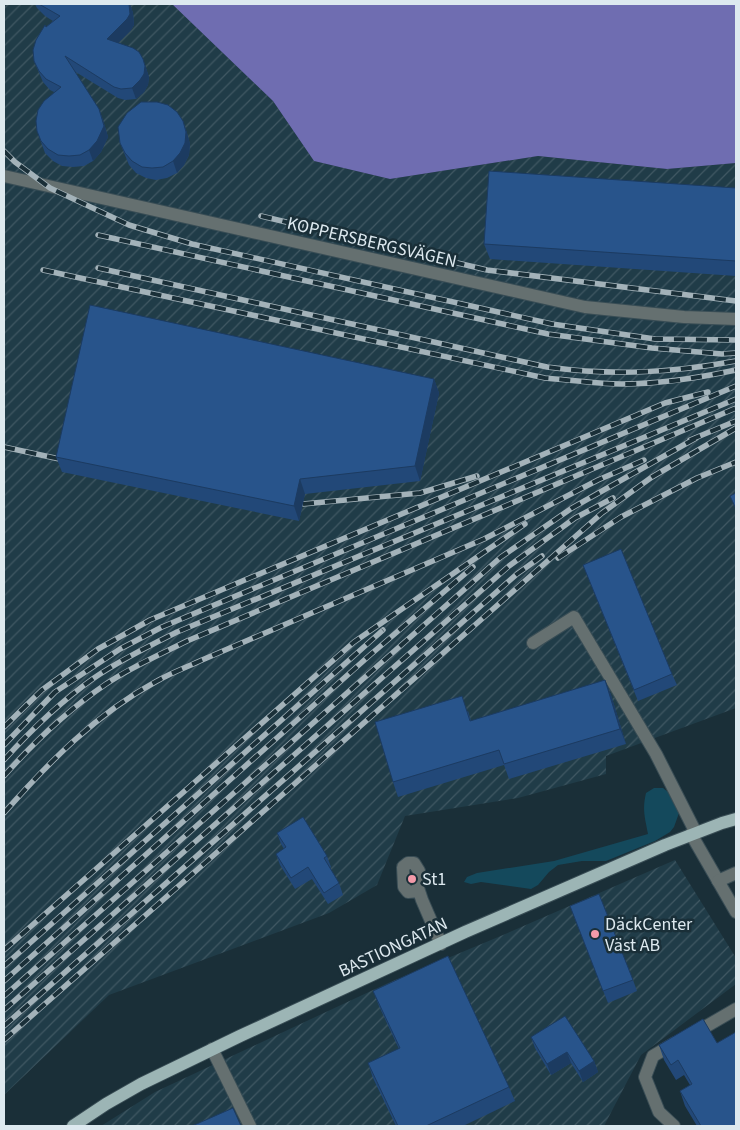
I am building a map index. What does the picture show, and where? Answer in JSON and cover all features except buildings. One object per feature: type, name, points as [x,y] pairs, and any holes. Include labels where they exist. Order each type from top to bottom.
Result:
[{"type":"main road","name":"BASTIONGATAN","points":[[74,1126],[106,1104],[141,1084],[212,1049],[441,944],[694,834],[736,819]]},
{"type":"lane","name":"KOPPERSBERGSVÄGEN","points":[[4,176],[585,307],[684,317],[736,319]]},
{"type":"lane","points":[[533,643],[574,617],[656,754],[694,834],[736,912]]},
{"type":"lane","points":[[718,881],[736,873]]},
{"type":"lane","points":[[419,891],[441,944]]},
{"type":"lane","points":[[674,1126],[659,1112],[645,1077],[653,1056],[736,1009]]},
{"type":"lane","points":[[212,1049],[250,1126]]},
{"type":"shaded area","points":[[4,4],[172,4],[273,101],[314,161],[390,179],[538,156],[667,169],[736,163],[736,708],[606,756],[606,774],[518,798],[405,816],[377,885],[329,913],[109,995],[4,1095]]},
{"type":"shaded area","points":[[172,4],[736,4],[736,163],[667,169],[538,156],[390,179],[314,161],[273,101]]},
{"type":"shaded area","points":[[654,788],[663,788],[668,792],[679,813],[670,832],[655,841],[606,861],[582,861],[558,865],[538,885],[531,889],[481,882],[471,884],[464,882],[467,877],[477,873],[554,861],[648,834],[644,804],[646,793]]},
{"type":"shaded area","points":[[675,860],[736,958],[736,984],[641,1055],[604,1126],[101,1126],[155,1092],[388,983]]},
{"type":"railway","points":[[4,151],[15,162],[50,188],[129,225],[192,244],[552,324],[655,339],[736,340]]},
{"type":"railway","points":[[261,216],[487,270],[736,301]]},
{"type":"railway","points":[[98,235],[548,334],[652,348],[722,354],[736,353]]},
{"type":"railway","points":[[98,268],[547,367],[596,372],[642,372],[665,371],[736,361]]},
{"type":"railway","points":[[43,270],[545,378],[637,384],[708,376],[736,370]]},
{"type":"railway","points":[[4,745],[55,692],[120,649],[162,627],[736,386]]},
{"type":"railway","points":[[4,727],[42,690],[98,649],[150,620],[665,403],[708,392]]},
{"type":"railway","points":[[4,760],[46,717],[81,687],[124,659],[177,632],[736,399]]},
{"type":"railway","points":[[4,776],[39,739],[78,705],[116,678],[145,661],[187,641],[736,408]]},
{"type":"railway","points":[[690,440],[736,421]]},
{"type":"railway","points":[[4,1040],[602,513],[652,477],[736,428]]},
{"type":"railway","points":[[4,996],[501,557],[572,508],[696,438]]},
{"type":"railway","points":[[4,447],[64,460]]},
{"type":"railway","points":[[4,813],[74,740],[114,708],[157,681],[484,539],[598,480],[644,460]]},
{"type":"railway","points":[[558,558],[621,517],[697,478],[736,462]]},
{"type":"railway","points":[[303,504],[420,493],[477,476]]},
{"type":"railway","points":[[4,1010],[509,566],[575,518],[613,498]]},
{"type":"railway","points":[[4,950],[354,642],[525,524]]},
{"type":"railway","points":[[4,1026],[517,574],[542,556]]},
{"type":"railway","points":[[4,981],[370,655],[473,567]]},
{"type":"railway","points":[[4,966],[383,630]]},
{"type":"place","name":"St1","points":[[412,879]]},
{"type":"place","name":"DäckCenter Väst AB","points":[[595,934]]}]
